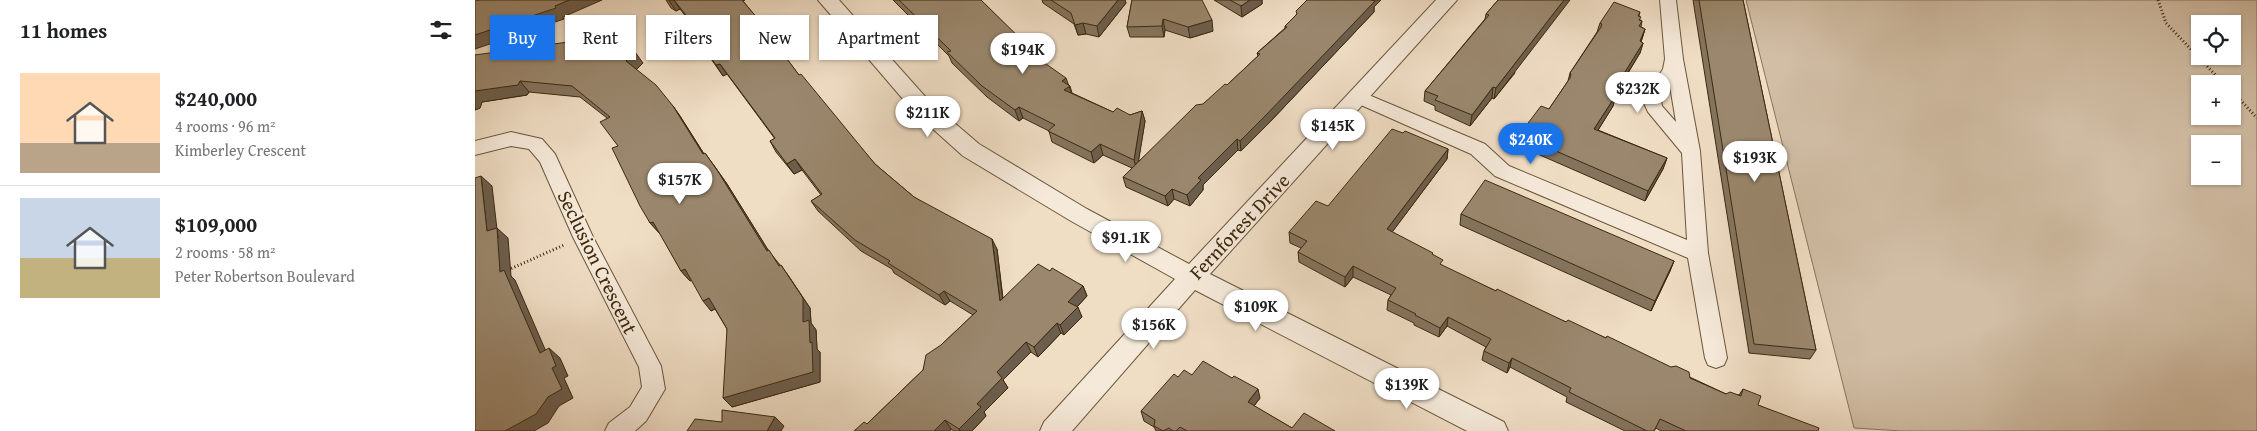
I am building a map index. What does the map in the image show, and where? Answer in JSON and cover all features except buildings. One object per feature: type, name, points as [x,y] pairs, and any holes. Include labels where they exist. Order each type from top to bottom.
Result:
[{"type":"street","points":[[828,0],[922,107],[971,150],[1071,211],[1192,277],[1494,431]]},
{"type":"street","name":"Fernforest Drive","points":[[1054,431],[1192,277],[1447,0]]},
{"type":"street","points":[[1668,0],[1674,59],[1691,151],[1698,253],[1716,358]]},
{"type":"street","points":[[1674,59],[1672,69],[1652,101],[1654,108],[1691,151]]},
{"type":"street","points":[[1358,97],[1478,149],[1502,171],[1698,253]]},
{"type":"street","name":"Seclusion Crescent","points":[[475,148],[511,139],[535,144],[547,159],[583,236],[650,366],[653,389],[638,414],[617,431]]},
{"type":"path","points":[[2158,0],[2166,23],[2215,75]]},
{"type":"path","points":[[2241,101],[2257,118]]},
{"type":"path","points":[[502,272],[583,236]]},
{"type":"shaded area","points":[[1746,0],[2257,0],[2257,431],[1902,431],[1854,428]]}]
